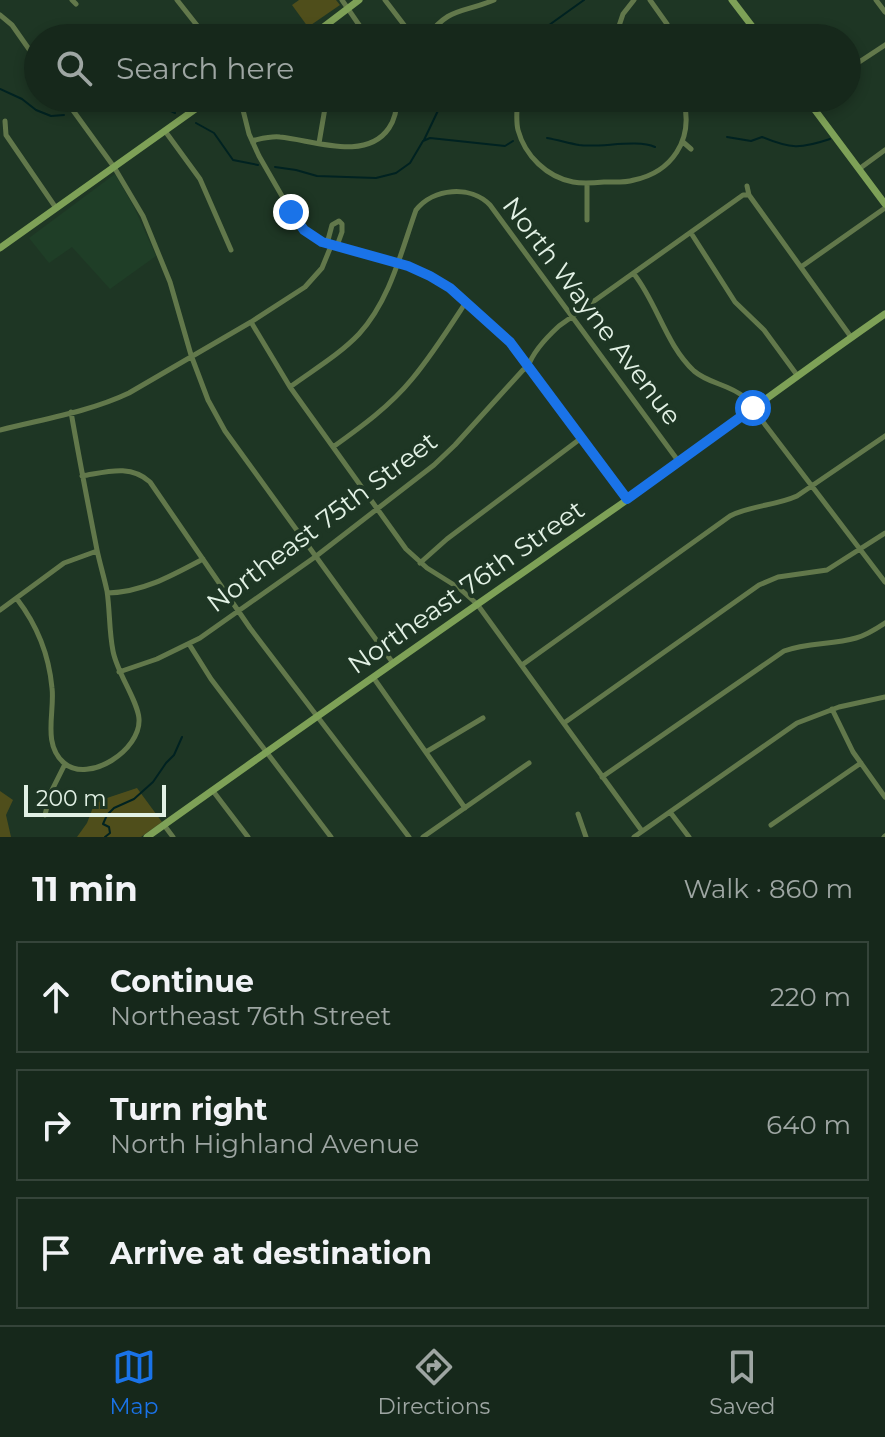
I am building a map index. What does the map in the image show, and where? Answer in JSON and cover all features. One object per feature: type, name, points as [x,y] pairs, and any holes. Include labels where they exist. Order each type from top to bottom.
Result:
[{"type":"street","points":[[177,0],[196,24]]},
{"type":"street","points":[[342,0],[359,24]]},
{"type":"street","points":[[328,24],[359,0]]},
{"type":"street","points":[[385,0],[403,24]]},
{"type":"street","points":[[438,24],[453,13],[494,0]]},
{"type":"street","points":[[619,24],[634,0]]},
{"type":"street","points":[[650,0],[667,24]]},
{"type":"street","points":[[732,0],[750,24]]},
{"type":"street","points":[[876,0],[885,12]]},
{"type":"street","points":[[0,15],[24,42]]},
{"type":"street","points":[[861,61],[885,45]]},
{"type":"street","points":[[74,112],[114,167],[143,216],[170,282],[208,400],[225,431],[393,663]]},
{"type":"street","points":[[0,248],[191,112]]},
{"type":"street","points":[[244,112],[253,143],[298,223],[311,236],[331,246],[397,262],[450,288],[510,342],[627,499]]},
{"type":"street","points":[[319,143],[324,112]]},
{"type":"street","points":[[253,143],[277,136],[354,147],[373,143],[392,124],[395,112]]},
{"type":"street","points":[[517,112],[519,134],[541,167],[564,180],[587,183],[643,178],[669,162],[683,142],[685,112]]},
{"type":"street","points":[[800,267],[885,206],[817,112]]},
{"type":"street","points":[[5,121],[6,135],[56,208]]},
{"type":"street","points":[[165,131],[200,179],[231,250]]},
{"type":"street","points":[[683,142],[691,149]]},
{"type":"street","points":[[859,169],[885,150]]},
{"type":"street","points":[[587,183],[587,220]]},
{"type":"street","points":[[747,186],[749,195],[851,337]]},
{"type":"street","name":"North Wayne Avenue","points":[[397,262],[419,205],[450,192],[479,196],[490,205],[679,462]]},
{"type":"street","name":"Northeast 75th Street","points":[[119,672],[189,644],[315,557],[443,458],[528,367],[551,334],[572,316],[743,195],[749,195]]},
{"type":"street","points":[[691,233],[735,302],[764,330],[797,375]]},
{"type":"street","points":[[0,430],[108,402],[129,393],[251,322],[311,282],[322,268],[331,246]]},
{"type":"street","points":[[290,387],[347,345],[365,326],[385,296],[397,262]]},
{"type":"street","points":[[634,274],[649,295],[670,338],[693,370],[739,392],[885,582]]},
{"type":"street","points":[[332,448],[400,392],[421,368],[466,302]]},
{"type":"street","name":"Northeast 76th Street","points":[[147,837],[885,314]]},
{"type":"street","points":[[251,322],[290,387],[406,549],[420,563],[459,588],[477,604],[642,831]]},
{"type":"street","points":[[17,599],[36,627],[46,654],[52,687],[50,735],[56,753],[63,762],[83,770],[108,762],[131,746],[139,722],[113,652],[107,593],[71,412]]},
{"type":"street","points":[[522,665],[730,516],[749,508],[790,499],[885,436]]},
{"type":"street","points":[[420,563],[447,539],[580,439]]},
{"type":"street","points":[[82,476],[125,470],[150,482],[239,612],[409,837]]},
{"type":"street","points":[[564,723],[759,585],[778,577],[827,570],[885,533]]},
{"type":"street","points":[[0,610],[64,563],[97,551]]},
{"type":"street","points":[[107,593],[146,586],[203,559]]},
{"type":"street","points":[[602,777],[784,651],[798,646],[854,639],[885,623]]},
{"type":"street","points":[[189,644],[211,679],[331,837]]},
{"type":"street","points":[[373,677],[465,808]]},
{"type":"street","points":[[634,837],[792,726],[832,709],[885,697]]},
{"type":"street","points":[[832,709],[853,752],[885,797]]},
{"type":"street","points":[[426,752],[483,718]]},
{"type":"street","points":[[45,815],[63,762]]},
{"type":"street","points":[[423,837],[529,763]]},
{"type":"street","points":[[771,825],[861,763]]},
{"type":"street","points":[[212,790],[248,837]]},
{"type":"street","points":[[670,812],[689,837]]},
{"type":"street","points":[[578,814],[586,837]]},
{"type":"street","points":[[164,825],[173,837]]},
{"type":"shaded area","points":[[299,0],[336,0],[340,5],[312,24],[306,24],[292,5]]},
{"type":"shaded area","points":[[115,174],[156,256],[110,289],[72,247],[49,263],[29,238]]},
{"type":"shaded area","points":[[137,788],[162,822],[141,837],[77,837],[87,823],[95,802]]},
{"type":"shaded area","points":[[0,791],[13,800],[6,815],[11,837],[0,837]]},
{"type":"waterway","points":[[551,24],[584,0]]},
{"type":"waterway","points":[[0,89],[24,101]]},
{"type":"waterway","points":[[41,112],[51,116],[64,115]]},
{"type":"waterway","points":[[424,140],[437,112]]},
{"type":"waterway","points":[[196,123],[214,133],[233,160],[258,165]]},
{"type":"waterway","points":[[727,137],[751,141],[762,137],[796,146],[830,139]]},
{"type":"waterway","points":[[275,167],[317,176],[376,178],[396,173],[410,163],[423,141],[430,138],[505,146],[513,141]]},
{"type":"waterway","points":[[547,138],[579,145],[638,144],[655,147]]},
{"type":"waterway","points":[[105,837],[110,833],[109,827],[103,824],[107,815],[114,808],[134,799],[153,782],[174,755],[182,737]]},
{"type":"route","points":[[291,212],[304,230],[322,242],[397,262],[450,288],[510,342],[627,499],[753,408]]}]
